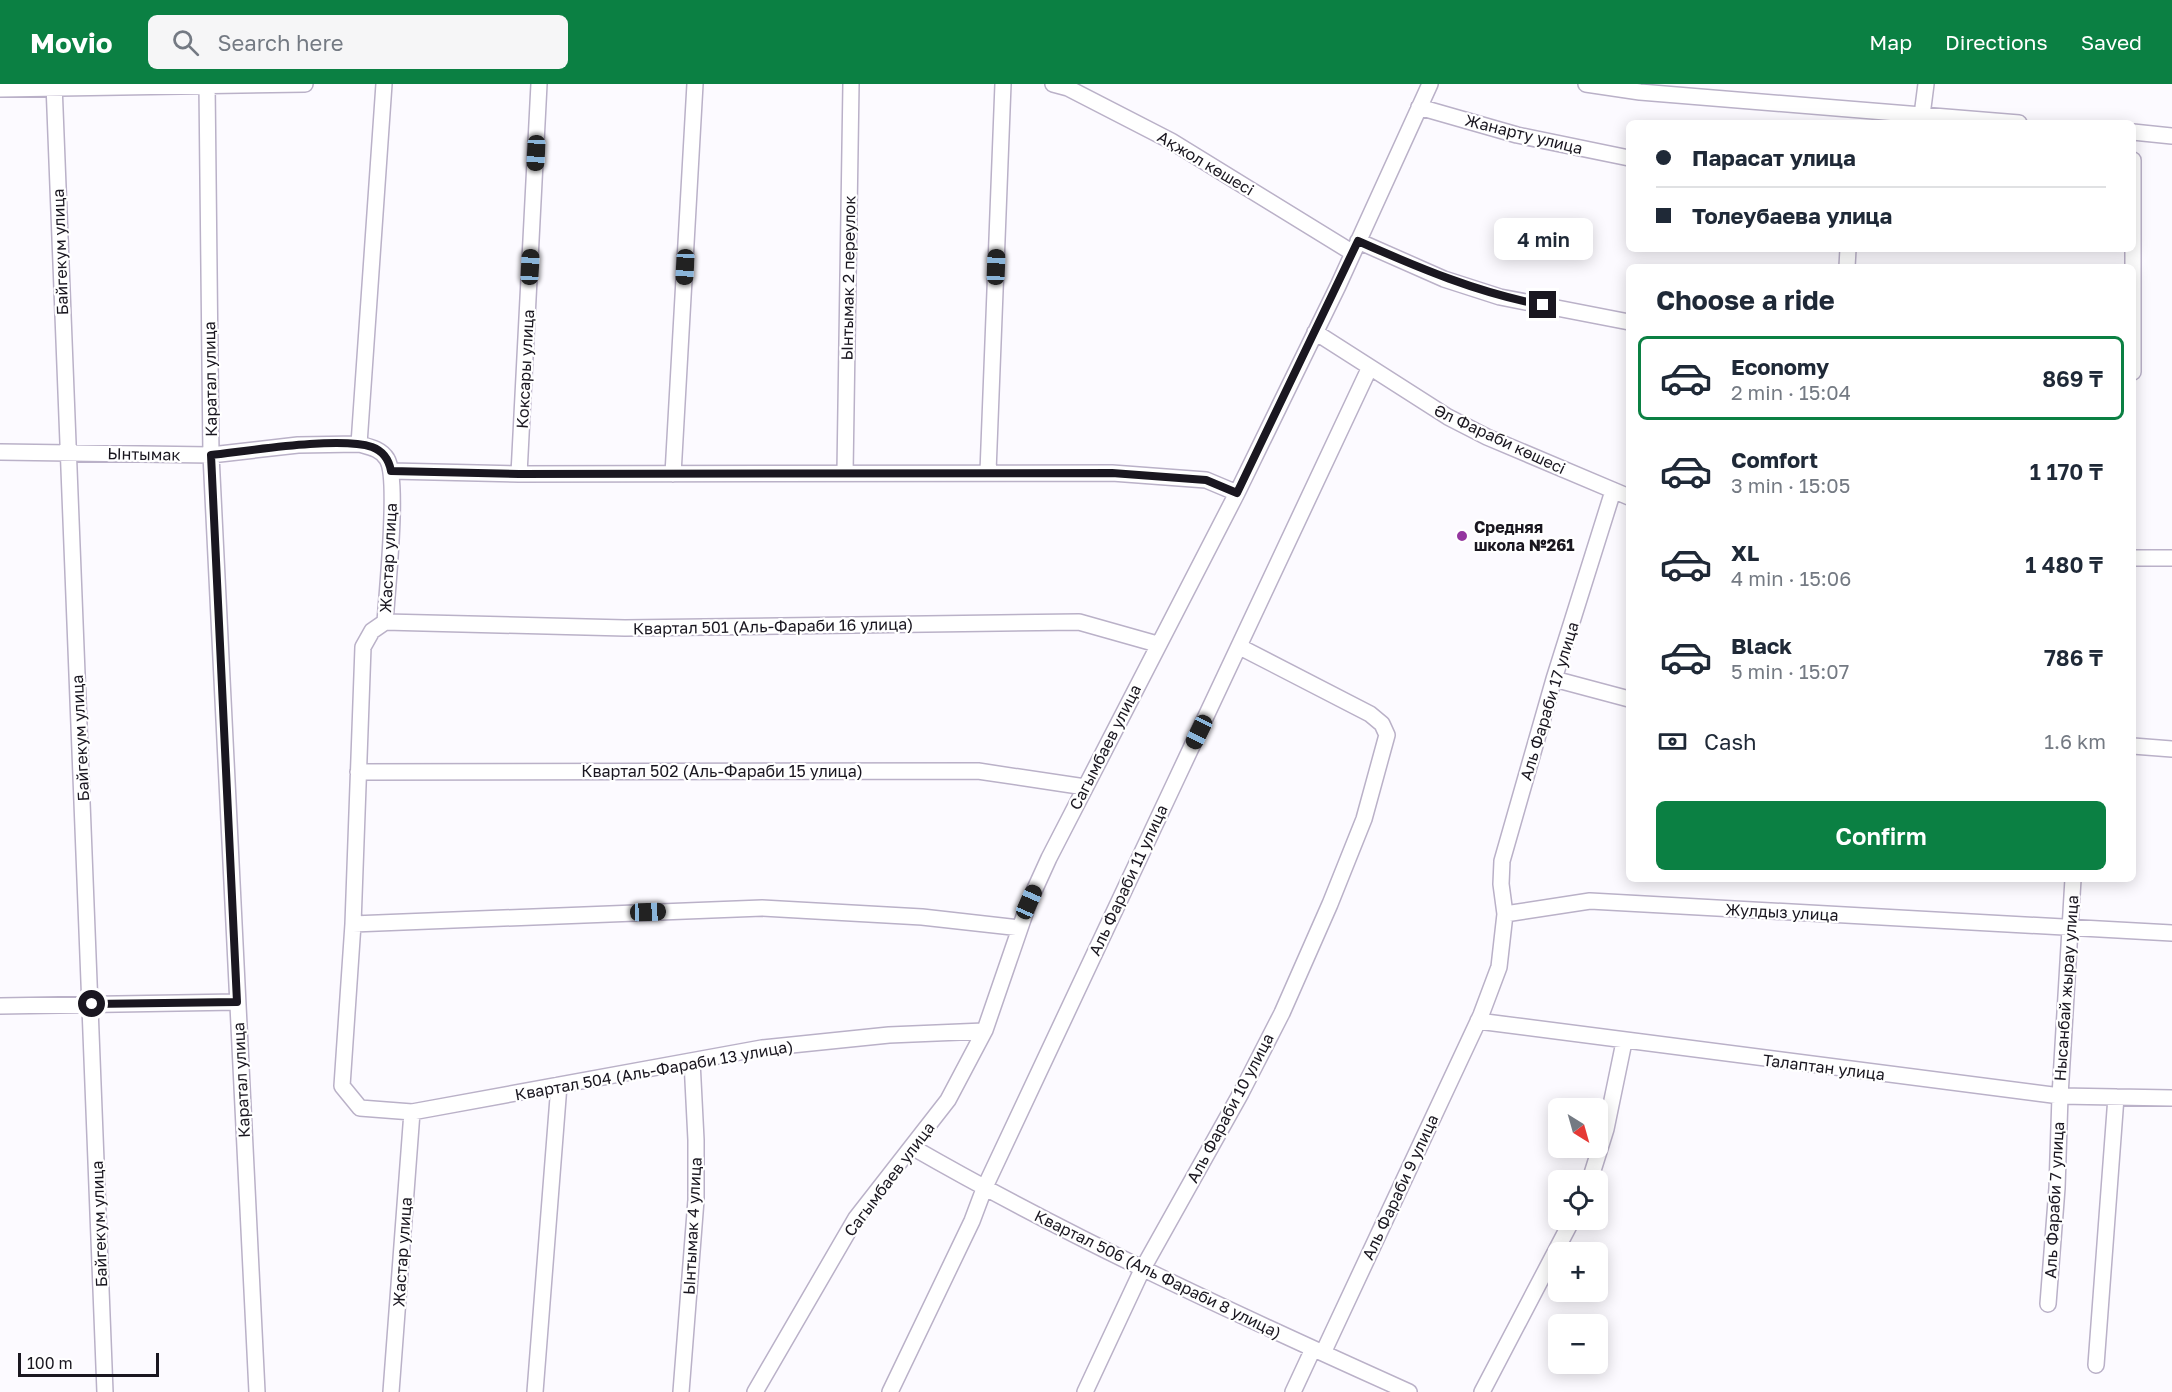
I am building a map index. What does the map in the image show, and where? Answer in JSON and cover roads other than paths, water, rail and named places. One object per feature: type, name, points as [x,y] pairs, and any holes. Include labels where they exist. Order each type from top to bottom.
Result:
[{"type":"street","points":[[0,89],[54,86],[305,84]]},
{"type":"street","points":[[384,84],[359,444],[382,452],[388,460],[391,471],[519,474],[988,472],[1176,476],[1206,480],[1237,493]]},
{"type":"street","name":"Коксары улица","points":[[519,474],[539,84]]},
{"type":"street","points":[[673,474],[695,84]]},
{"type":"street","name":"Ынтымак 2 переулок","points":[[845,472],[851,84]]},
{"type":"street","points":[[988,472],[1003,84]]},
{"type":"street","name":"Ақжол көшесі","points":[[1053,84],[1068,88],[1172,141],[1356,247],[1500,297],[1626,320]]},
{"type":"street","name":"Сагымбаев улица","points":[[755,1392],[856,1218],[948,1100],[984,1031],[1020,928],[1049,858],[1157,644],[1237,493],[1356,247],[1430,84]]},
{"type":"street","points":[[1586,84],[1640,92],[1946,120]]},
{"type":"street","points":[[1921,119],[1926,84]]},
{"type":"street","name":"Каратал улица","points":[[207,85],[211,455],[257,1392]]},
{"type":"street","name":"Байгекум улица","points":[[54,86],[67,453],[92,1004],[105,1392]]},
{"type":"street","name":"Жанарту улица","points":[[1419,107],[1517,135],[1626,157]]},
{"type":"street","points":[[2136,132],[2172,136]]},
{"type":"street","name":"Әл Фараби көшесі","points":[[1315,332],[1369,369],[1448,417],[1487,437],[1626,496]]},
{"type":"street","name":"Аль Фараби 11 улица","points":[[890,1392],[972,1221],[984,1189],[1117,900],[1240,647],[1369,369]]},
{"type":"street","name":"Ынтымак","points":[[0,452],[211,455],[298,445],[359,444]]},
{"type":"street","name":"Жастар улица","points":[[360,1108],[342,1086],[354,924],[363,647],[372,631],[385,622],[391,471]]},
{"type":"street","name":"Аль Фараби 17 улица","points":[[1505,914],[1501,884],[1502,861],[1554,679],[1613,491]]},
{"type":"street","points":[[2136,558],[2172,558]]},
{"type":"street","name":"Квартал 501 (Аль-Фараби 16 улица)","points":[[385,622],[625,628],[1079,622],[1157,644]]},
{"type":"street","name":"Аль Фараби 10 улица","points":[[1084,1392],[1142,1270],[1241,1093],[1282,1012],[1364,819],[1387,735],[1382,724],[1370,714],[1240,647]]},
{"type":"street","points":[[1554,679],[1626,698]]},
{"type":"street","points":[[2136,746],[2172,749]]},
{"type":"street","name":"Квартал 502 (Аль-Фараби 15 улица)","points":[[358,772],[978,771],[1085,787]]},
{"type":"street","name":"Нысанбай жырау улица","points":[[2060,1096],[2073,882]]},
{"type":"street","name":"Жулдыз улица","points":[[1505,914],[1590,901],[2172,933]]},
{"type":"street","points":[[354,924],[762,908],[922,917],[1020,928]]},
{"type":"street","points":[[1478,1021],[1500,967],[1505,914]]},
{"type":"street","points":[[0,1006],[237,1002]]},
{"type":"street","name":"Талаптан улица","points":[[1478,1021],[1624,1042],[2060,1096],[2172,1098]]},
{"type":"street","name":"Аль Фараби 9 улица","points":[[1293,1392],[1318,1351],[1478,1021]]},
{"type":"street","name":"Квартал 504 (Аль-Фараби 13 улица)","points":[[360,1108],[412,1112],[762,1048],[889,1035],[984,1031]]},
{"type":"street","points":[[1593,1170],[1606,1129],[1624,1042]]},
{"type":"street","name":"Ынтымак 4 улица","points":[[681,1392],[696,1200],[692,1061]]},
{"type":"street","points":[[535,1392],[559,1085]]},
{"type":"street","name":"Аль Фараби 7 улица","points":[[2048,1304],[2057,1188],[2060,1096]]},
{"type":"street","points":[[2096,1365],[2116,1097]]},
{"type":"street","name":"Жастар улица","points":[[392,1392],[412,1112]]},
{"type":"street","name":"Квартал 506 (Аль Фараби 8 улица)","points":[[912,1148],[984,1189],[1142,1270],[1409,1392]]},
{"type":"street","points":[[1482,1392],[1567,1230]]},
{"type":"place","name":"Средняя школа №261","points":[[1462,536]]}]
